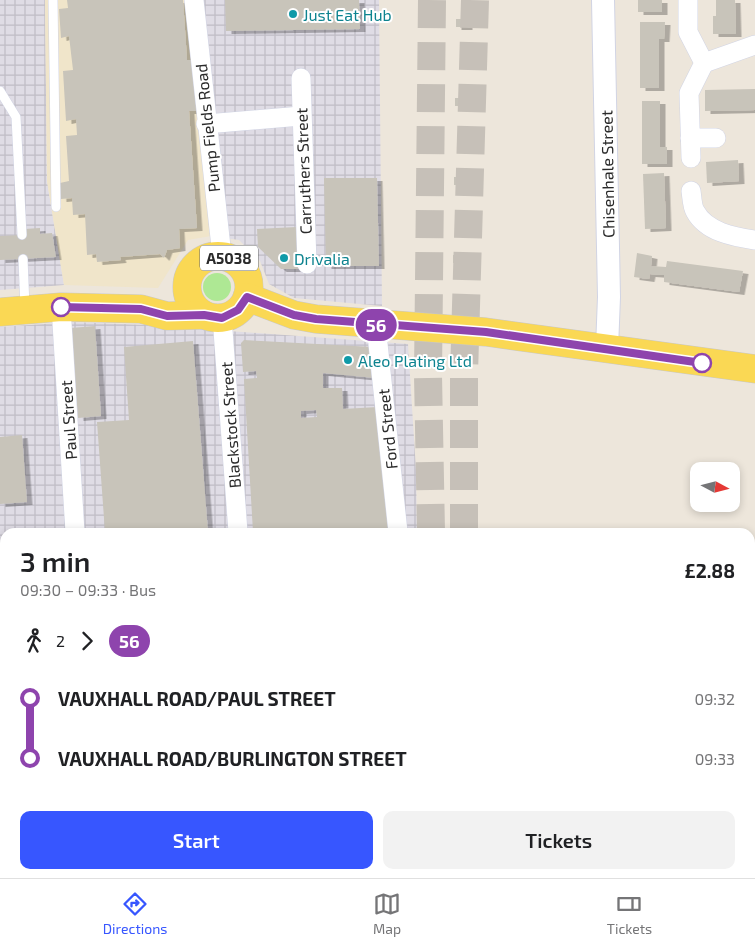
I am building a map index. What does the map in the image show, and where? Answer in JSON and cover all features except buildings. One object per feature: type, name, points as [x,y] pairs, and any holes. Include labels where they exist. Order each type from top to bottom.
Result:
[{"type":"main road","name":"A5038","points":[[141,309],[160,304],[169,298],[202,260],[211,256],[222,256],[237,262],[247,278],[247,297]]},
{"type":"main road","name":"A5038","points":[[189,275],[187,293],[196,309],[213,316]]},
{"type":"main road","points":[[213,316],[238,310],[247,297],[294,315],[316,319],[486,332],[755,369]]},
{"type":"main road","name":"A5038","points":[[13,311],[60,307],[141,309],[167,316],[213,316]]},
{"type":"street","name":"Pump Fields Road","points":[[194,0],[206,124],[222,256]]},
{"type":"street","name":"Chisenhale Street","points":[[603,0],[609,297],[607,348]]},
{"type":"street","points":[[688,0],[688,32],[704,64]]},
{"type":"street","points":[[691,158],[688,93],[704,64],[755,45]]},
{"type":"street","name":"Carruthers Street","points":[[300,78],[307,264]]},
{"type":"street","points":[[206,124],[301,116]]},
{"type":"street","points":[[690,138],[716,138]]},
{"type":"street","points":[[691,191],[694,210],[706,223],[733,237],[755,240]]},
{"type":"street","name":"Paul Street","points":[[60,307],[75,528]]},
{"type":"street","name":"Blackstock Street","points":[[213,316],[238,528]]},
{"type":"street","name":"Ford Street","points":[[376,325],[398,528]]},
{"type":"lane","points":[[53,0],[56,207]]},
{"type":"lane","points":[[0,92],[16,116],[22,235]]},
{"type":"lane","points":[[13,311],[23,259]]},
{"type":"shaded area","points":[[0,0],[45,0],[47,181],[64,285],[0,290]]},
{"type":"shaded area","points":[[45,0],[188,0],[211,236],[188,240],[158,288],[64,285],[47,181]]},
{"type":"shaded area","points":[[188,0],[379,0],[382,306],[294,298],[269,284],[260,261],[239,240],[211,236]]},
{"type":"shaded area","points":[[72,322],[147,325],[408,344],[416,470],[417,528],[0,528],[0,327]]},
{"type":"green space","points":[[217,273],[227,277],[231,287],[227,297],[217,301],[207,297],[203,287],[207,277]]},
{"type":"tunnel","points":[[431,528],[428,375],[432,0]]},
{"type":"tunnel","points":[[464,528],[464,374],[475,0]]},
{"type":"bus line","name":"56","points":[[61,307],[141,309],[167,316],[204,315],[222,318],[238,310],[247,297],[294,315],[316,319],[486,332],[702,363]]},
{"type":"place","name":"Just Eat Hub","points":[[293,14]]},
{"type":"place","name":"Drivalia","points":[[284,258]]},
{"type":"place","name":"Aleo Plating Ltd","points":[[348,360]]}]
